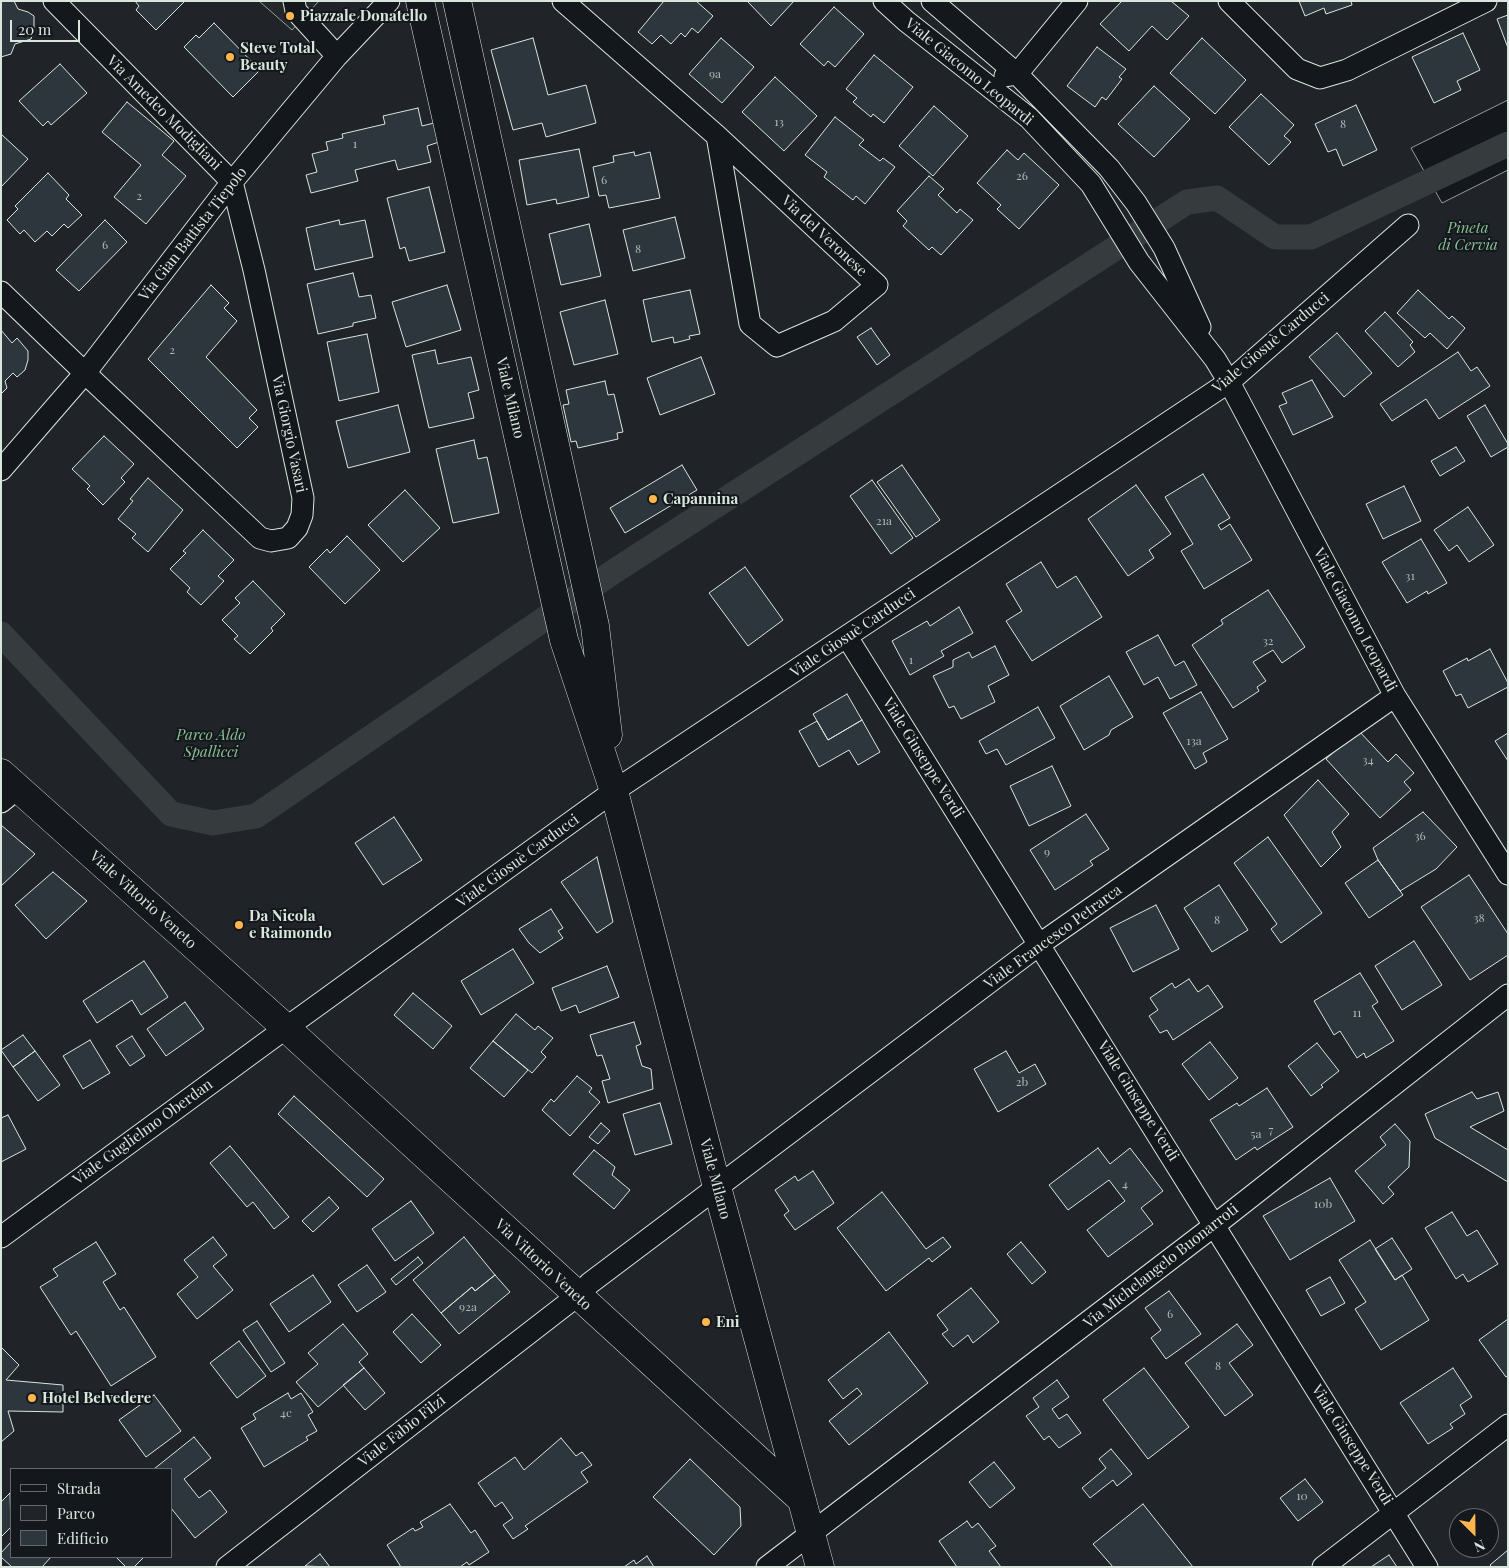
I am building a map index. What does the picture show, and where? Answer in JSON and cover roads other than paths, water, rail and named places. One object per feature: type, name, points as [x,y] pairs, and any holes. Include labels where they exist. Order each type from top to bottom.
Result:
[{"type":"street","name":"Via Amedeo Modigliani","points":[[54,1],[232,182]]},
{"type":"street","points":[[294,1],[296,11],[338,56]]},
{"type":"street","name":"Via Gian Battista Tiepolo","points":[[1,470],[84,374],[232,182],[338,56],[389,1]]},
{"type":"street","name":"Viale Milano","points":[[420,1],[564,640],[614,791],[717,1187],[820,1567]]},
{"type":"street","name":"Viale Milano","points":[[457,1],[595,626],[614,791]]},
{"type":"street","name":"Via del Veronese","points":[[563,1],[717,136],[877,285],[834,321],[777,346],[750,324],[717,136]]},
{"type":"street","name":"Viale Giacomo Leopardi","points":[[884,1],[906,21],[1029,118],[1090,184],[1139,262],[1215,359]]},
{"type":"street","name":"Viale Giacomo Leopardi","points":[[932,1],[1017,74],[1109,168],[1136,203],[1164,248],[1215,359],[1229,382],[1395,696],[1508,874]]},
{"type":"street","points":[[906,21],[950,42],[992,78],[1017,74],[1077,1]]},
{"type":"street","points":[[1229,1],[1297,69],[1320,78],[1347,70],[1486,1]]},
{"type":"street","points":[[1017,74],[1029,118]]},
{"type":"street","name":"Via Giorgio Vasari","points":[[1,292],[84,374],[260,538],[271,541],[288,538],[297,528],[302,515],[302,498],[256,279],[232,182]]},
{"type":"street","name":"Viale Giosuè Carducci","points":[[286,1028],[614,791],[1229,382],[1408,225]]},
{"type":"street","name":"Viale Giuseppe Verdi","points":[[847,637],[1427,1567]]},
{"type":"street","name":"Viale Francesco Petrarca","points":[[577,1296],[590,1283],[1040,944],[1395,696]]},
{"type":"street","name":"Viale Vittorio Veneto","points":[[7,787],[286,1028]]},
{"type":"street","name":"Via Michelangelo Buonarroti","points":[[767,1567],[1215,1225],[1508,995]]},
{"type":"street","name":"Viale Guglielmo Oberdan","points":[[1,1237],[286,1028]]},
{"type":"street","name":"Via Vittorio Veneto","points":[[286,1028],[802,1500]]},
{"type":"street","name":"Viale Fabio Filzi","points":[[227,1567],[577,1296]]},
{"type":"street","points":[[1324,1567],[1508,1425]]},
{"type":"street","points":[[753,1456],[773,1454],[784,1434]]},
{"type":"waterway","points":[[1,634],[171,814],[213,823],[256,816],[616,570],[1187,202],[1217,198],[1275,237],[1311,237],[1508,144]]},
{"type":"place","name":"Piazzale Donatello","points":[[290,16]]},
{"type":"place","name":"Steve Total Beauty","points":[[230,57]]},
{"type":"place","name":"Capannina","points":[[653,499]]},
{"type":"place","name":"Da Nicola e Raimondo","points":[[239,925]]},
{"type":"place","name":"Eni","points":[[706,1322]]},
{"type":"place","name":"Hotel Belvedere","points":[[32,1398]]},
{"type":"park label","name":"Pineta di Cervia","points":[[1468,236]]},
{"type":"park label","name":"Parco Aldo Spallicci","points":[[211,744]]}]
